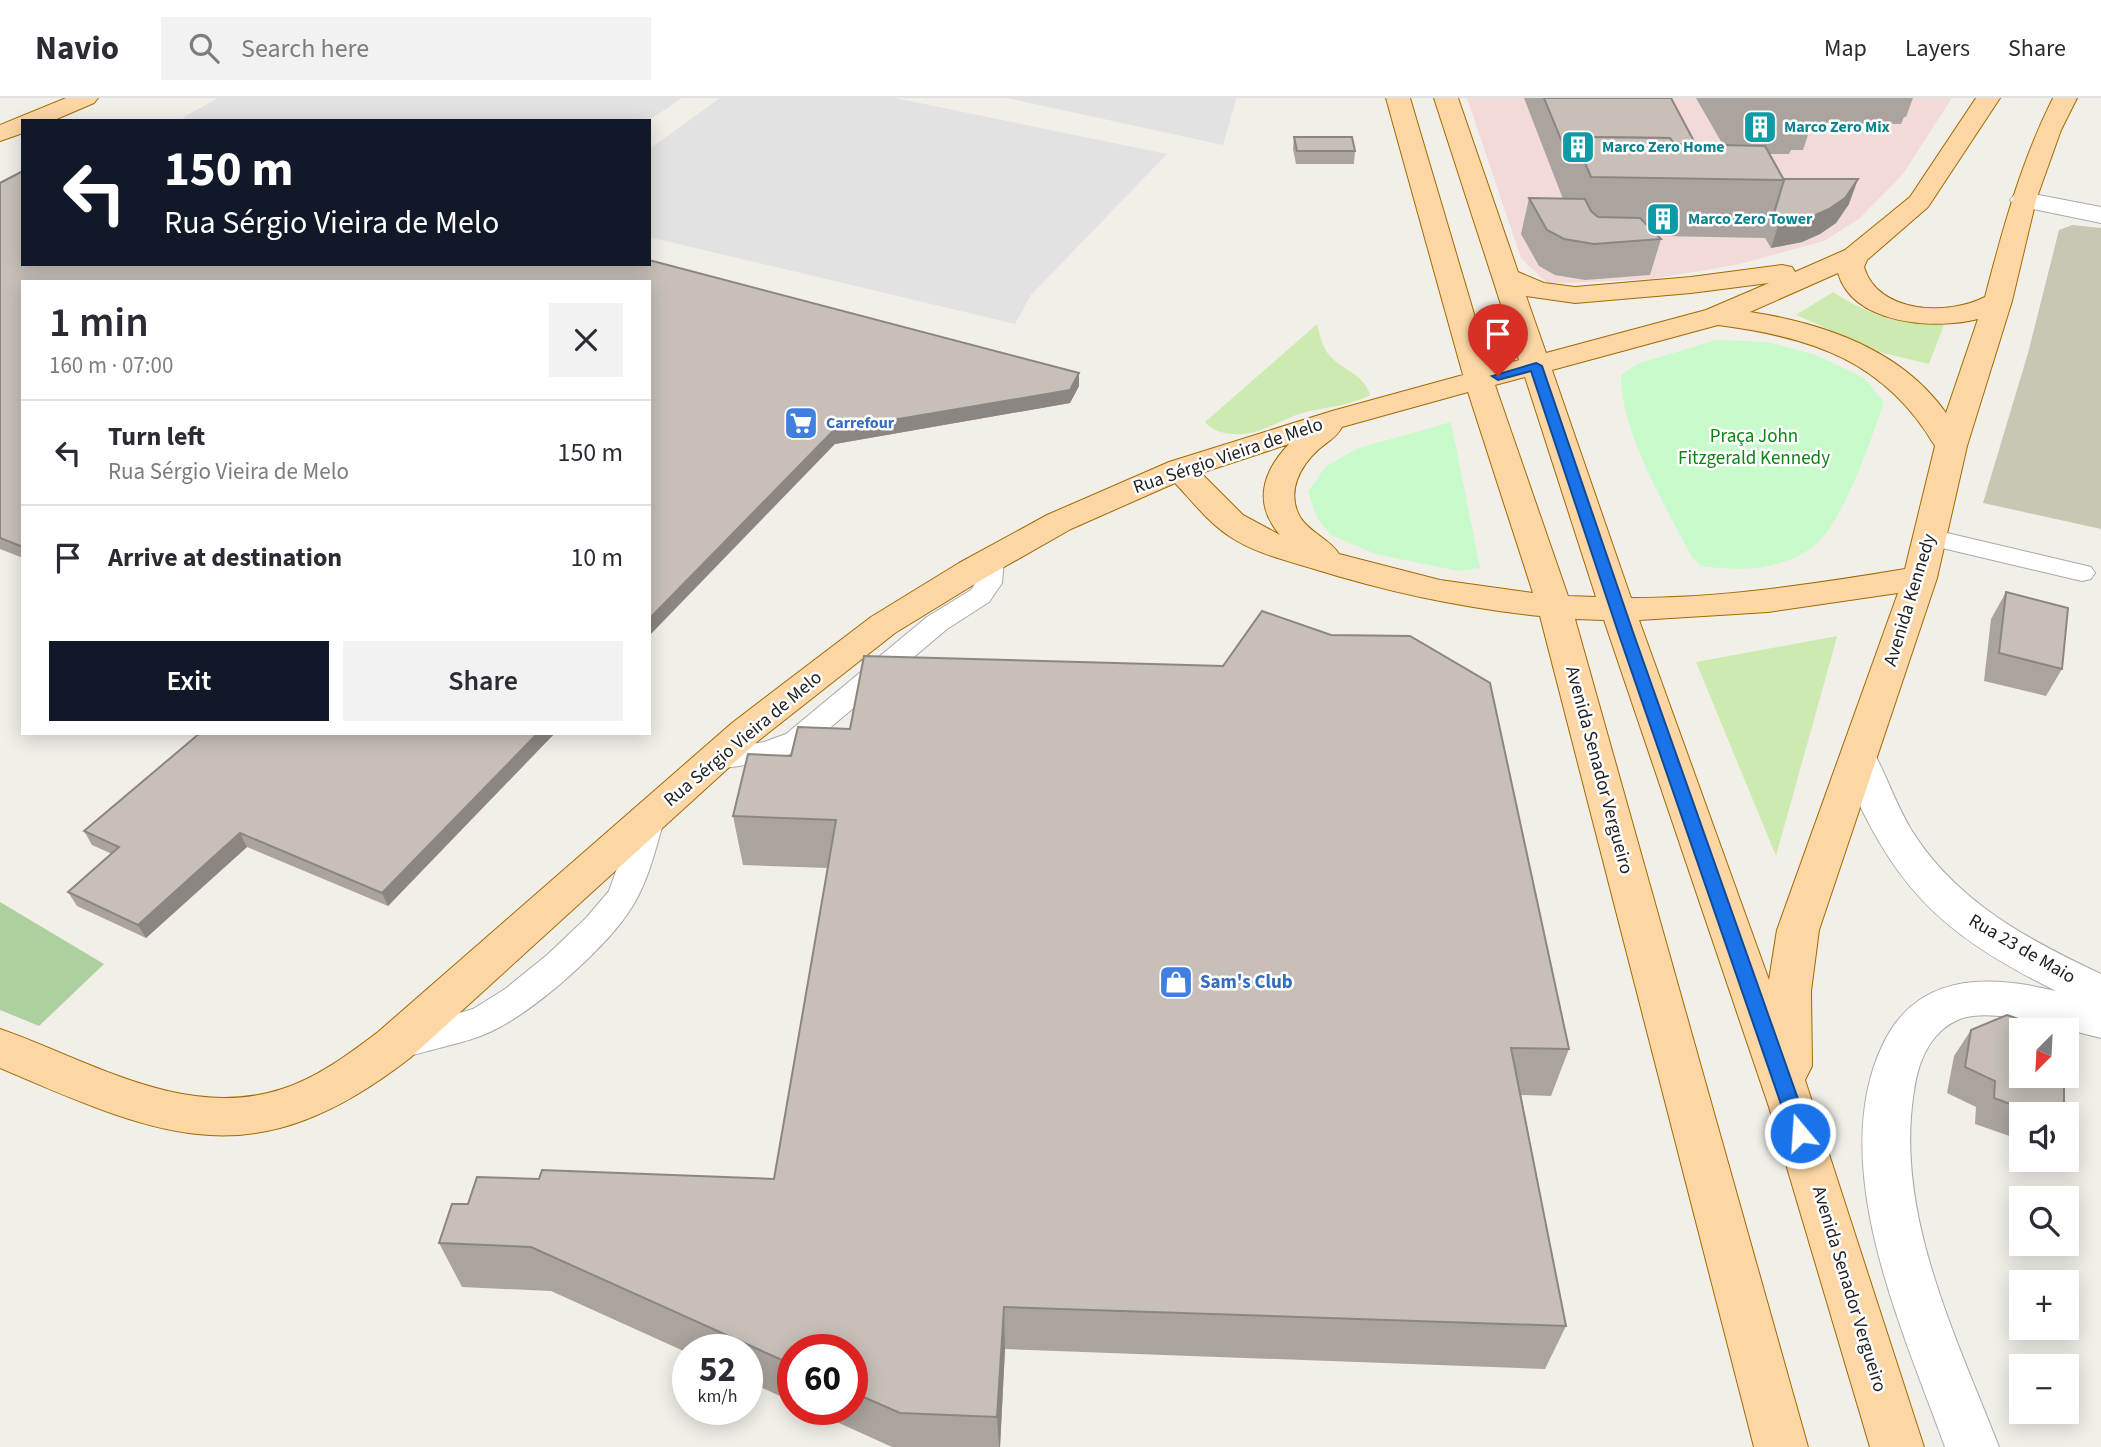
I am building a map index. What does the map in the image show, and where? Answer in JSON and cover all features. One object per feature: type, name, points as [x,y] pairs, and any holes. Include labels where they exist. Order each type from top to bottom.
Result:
[{"type":"main road","points":[[37,119],[86,98]]},
{"type":"main road","name":"Avenida Senador Vergueiro","points":[[1398,98],[1479,381],[1554,605],[1781,1447]]},
{"type":"main road","name":"Avenida Senador Vergueiro","points":[[1446,98],[1620,609],[1626,635],[1792,1107],[1898,1447]]},
{"type":"main road","points":[[1536,366],[1716,316],[1849,258],[1890,229],[1919,202],[1988,98]]},
{"type":"main road","name":"Avenida Kennedy","points":[[1792,1107],[1787,1023],[1798,930],[1920,578],[1951,446],[1998,301],[2023,200],[2049,131],[2065,98]]},
{"type":"main road","points":[[0,134],[21,125]]},
{"type":"main road","points":[[1507,277],[1545,293],[1585,295],[1702,284],[1849,258]]},
{"type":"main road","points":[[1849,258],[1855,284],[1868,295],[1900,310],[1931,317],[1954,316],[1979,311],[1998,301]]},
{"type":"main road","points":[[1716,316],[1795,328],[1865,356],[1888,369],[1917,395],[1941,426],[1951,446]]},
{"type":"main road","name":"Rua Sérgio Vieira de Melo","points":[[0,1048],[153,1107],[222,1117],[259,1115],[304,1101],[344,1082],[394,1045],[746,732],[883,625],[991,560],[1071,517],[1180,469],[1343,417],[1536,366]]},
{"type":"main road","points":[[1343,417],[1300,449],[1284,473],[1277,496],[1282,517],[1297,537],[1348,569]]},
{"type":"main road","points":[[1180,469],[1231,522],[1258,539],[1348,569],[1472,597],[1620,609],[1696,608],[1769,601],[1920,578]]},
{"type":"street","points":[[2023,200],[2101,215]]},
{"type":"street","name":"Rua 23 de Maio","points":[[1858,759],[1879,807],[1900,845],[1916,869],[1943,898],[2003,943],[2101,993]]},
{"type":"street","name":"Rua 23 de Maio","points":[[1972,1447],[1911,1273],[1892,1202],[1886,1156],[1885,1108],[1900,1053],[1913,1032],[1935,1011],[1966,999],[1990,999],[2101,1020]]},
{"type":"lane","points":[[1930,537],[2082,573]]},
{"type":"shaded area","points":[[218,98],[682,98],[651,119],[182,118]]},
{"type":"shaded area","points":[[720,98],[895,98],[1167,154],[1031,295],[1015,324],[651,237],[651,148]]},
{"type":"shaded area","points":[[1007,98],[1235,98],[1236,99],[1223,145]]},
{"type":"shaded area","points":[[1467,98],[1952,98],[1903,174],[1859,219],[1824,241],[1736,265],[1652,279],[1548,284],[1521,258]]},
{"type":"shaded area","points":[[2072,225],[2101,228],[2101,529],[1983,503],[2028,353],[2059,230]]},
{"type":"green space","points":[[1833,292],[1860,308],[1886,318],[1944,325],[1929,364],[1883,353],[1796,315]]},
{"type":"green space","points":[[1317,324],[1327,352],[1364,383],[1370,395],[1345,404],[1302,413],[1252,433],[1226,433],[1205,422]]},
{"type":"green space","name":"Praça John Fitzgerald Kennedy","points":[[1716,340],[1768,342],[1816,355],[1864,378],[1884,402],[1854,482],[1833,522],[1810,549],[1784,562],[1743,569],[1701,566],[1691,556],[1646,468],[1628,420],[1621,375],[1637,364]]},
{"type":"green space","points":[[1451,422],[1480,568],[1458,571],[1376,554],[1331,535],[1317,518],[1308,492],[1326,466],[1359,448]]},
{"type":"green space","points":[[1837,637],[1776,856],[1696,662]]},
{"type":"green space","points":[[0,902],[104,964],[39,1026],[0,1010]]},
{"type":"building","points":[[1544,98],[1671,98],[1696,145],[1674,144],[1670,138],[1574,137],[1569,159]]},
{"type":"building","points":[[1294,137],[1352,137],[1355,151],[1297,151]]},
{"type":"building","points":[[1574,137],[1670,138],[1674,144],[1765,146],[1784,180],[1591,177]]},
{"type":"building","name":"Carrefour","points":[[21,172],[21,266],[651,266],[651,261],[1079,373],[1070,390],[834,430],[651,617],[651,280],[21,280],[21,546],[0,538],[0,183]]},
{"type":"building","points":[[1784,179],[1858,179],[1845,198],[1829,209],[1811,217],[1779,223],[1774,213]]},
{"type":"building","points":[[1529,198],[1585,199],[1591,211],[1598,217],[1640,218],[1661,239],[1594,244],[1564,239],[1547,230]]},
{"type":"building","points":[[2006,592],[2068,608],[2062,669],[1999,653]]},
{"type":"building","name":"Sam's Club","points":[[1262,611],[1331,635],[1410,636],[1490,683],[1569,1049],[1511,1048],[1566,1326],[1004,1307],[997,1417],[900,1413],[868,1399],[868,1334],[777,1334],[777,1358],[763,1351],[763,1334],[724,1334],[531,1247],[439,1243],[452,1204],[468,1204],[477,1177],[539,1179],[542,1170],[774,1179],[836,820],[733,816],[748,754],[791,756],[798,727],[850,729],[864,656],[1223,666]]},
{"type":"building","points":[[198,735],[536,735],[382,893],[240,833],[138,925],[68,892],[119,847],[84,831]]},
{"type":"building","points":[[2007,1015],[2016,1018],[2009,1018],[2009,1088],[2064,1088],[2064,1102],[2009,1103],[1994,1098],[1995,1081],[1965,1067],[1971,1030]]},
{"type":"place","name":"Marco Zero Mix","points":[[1760,127]]},
{"type":"place","name":"Marco Zero Home","points":[[1578,147]]},
{"type":"place","name":"Marco Zero Tower","points":[[1663,219]]},
{"type":"place","name":"Carrefour","points":[[801,423]]},
{"type":"place","name":"Sam's Club","points":[[1176,982]]},
{"type":"route","points":[[1498,376],[1536,366],[1620,609],[1626,635],[1800,1133]]}]
